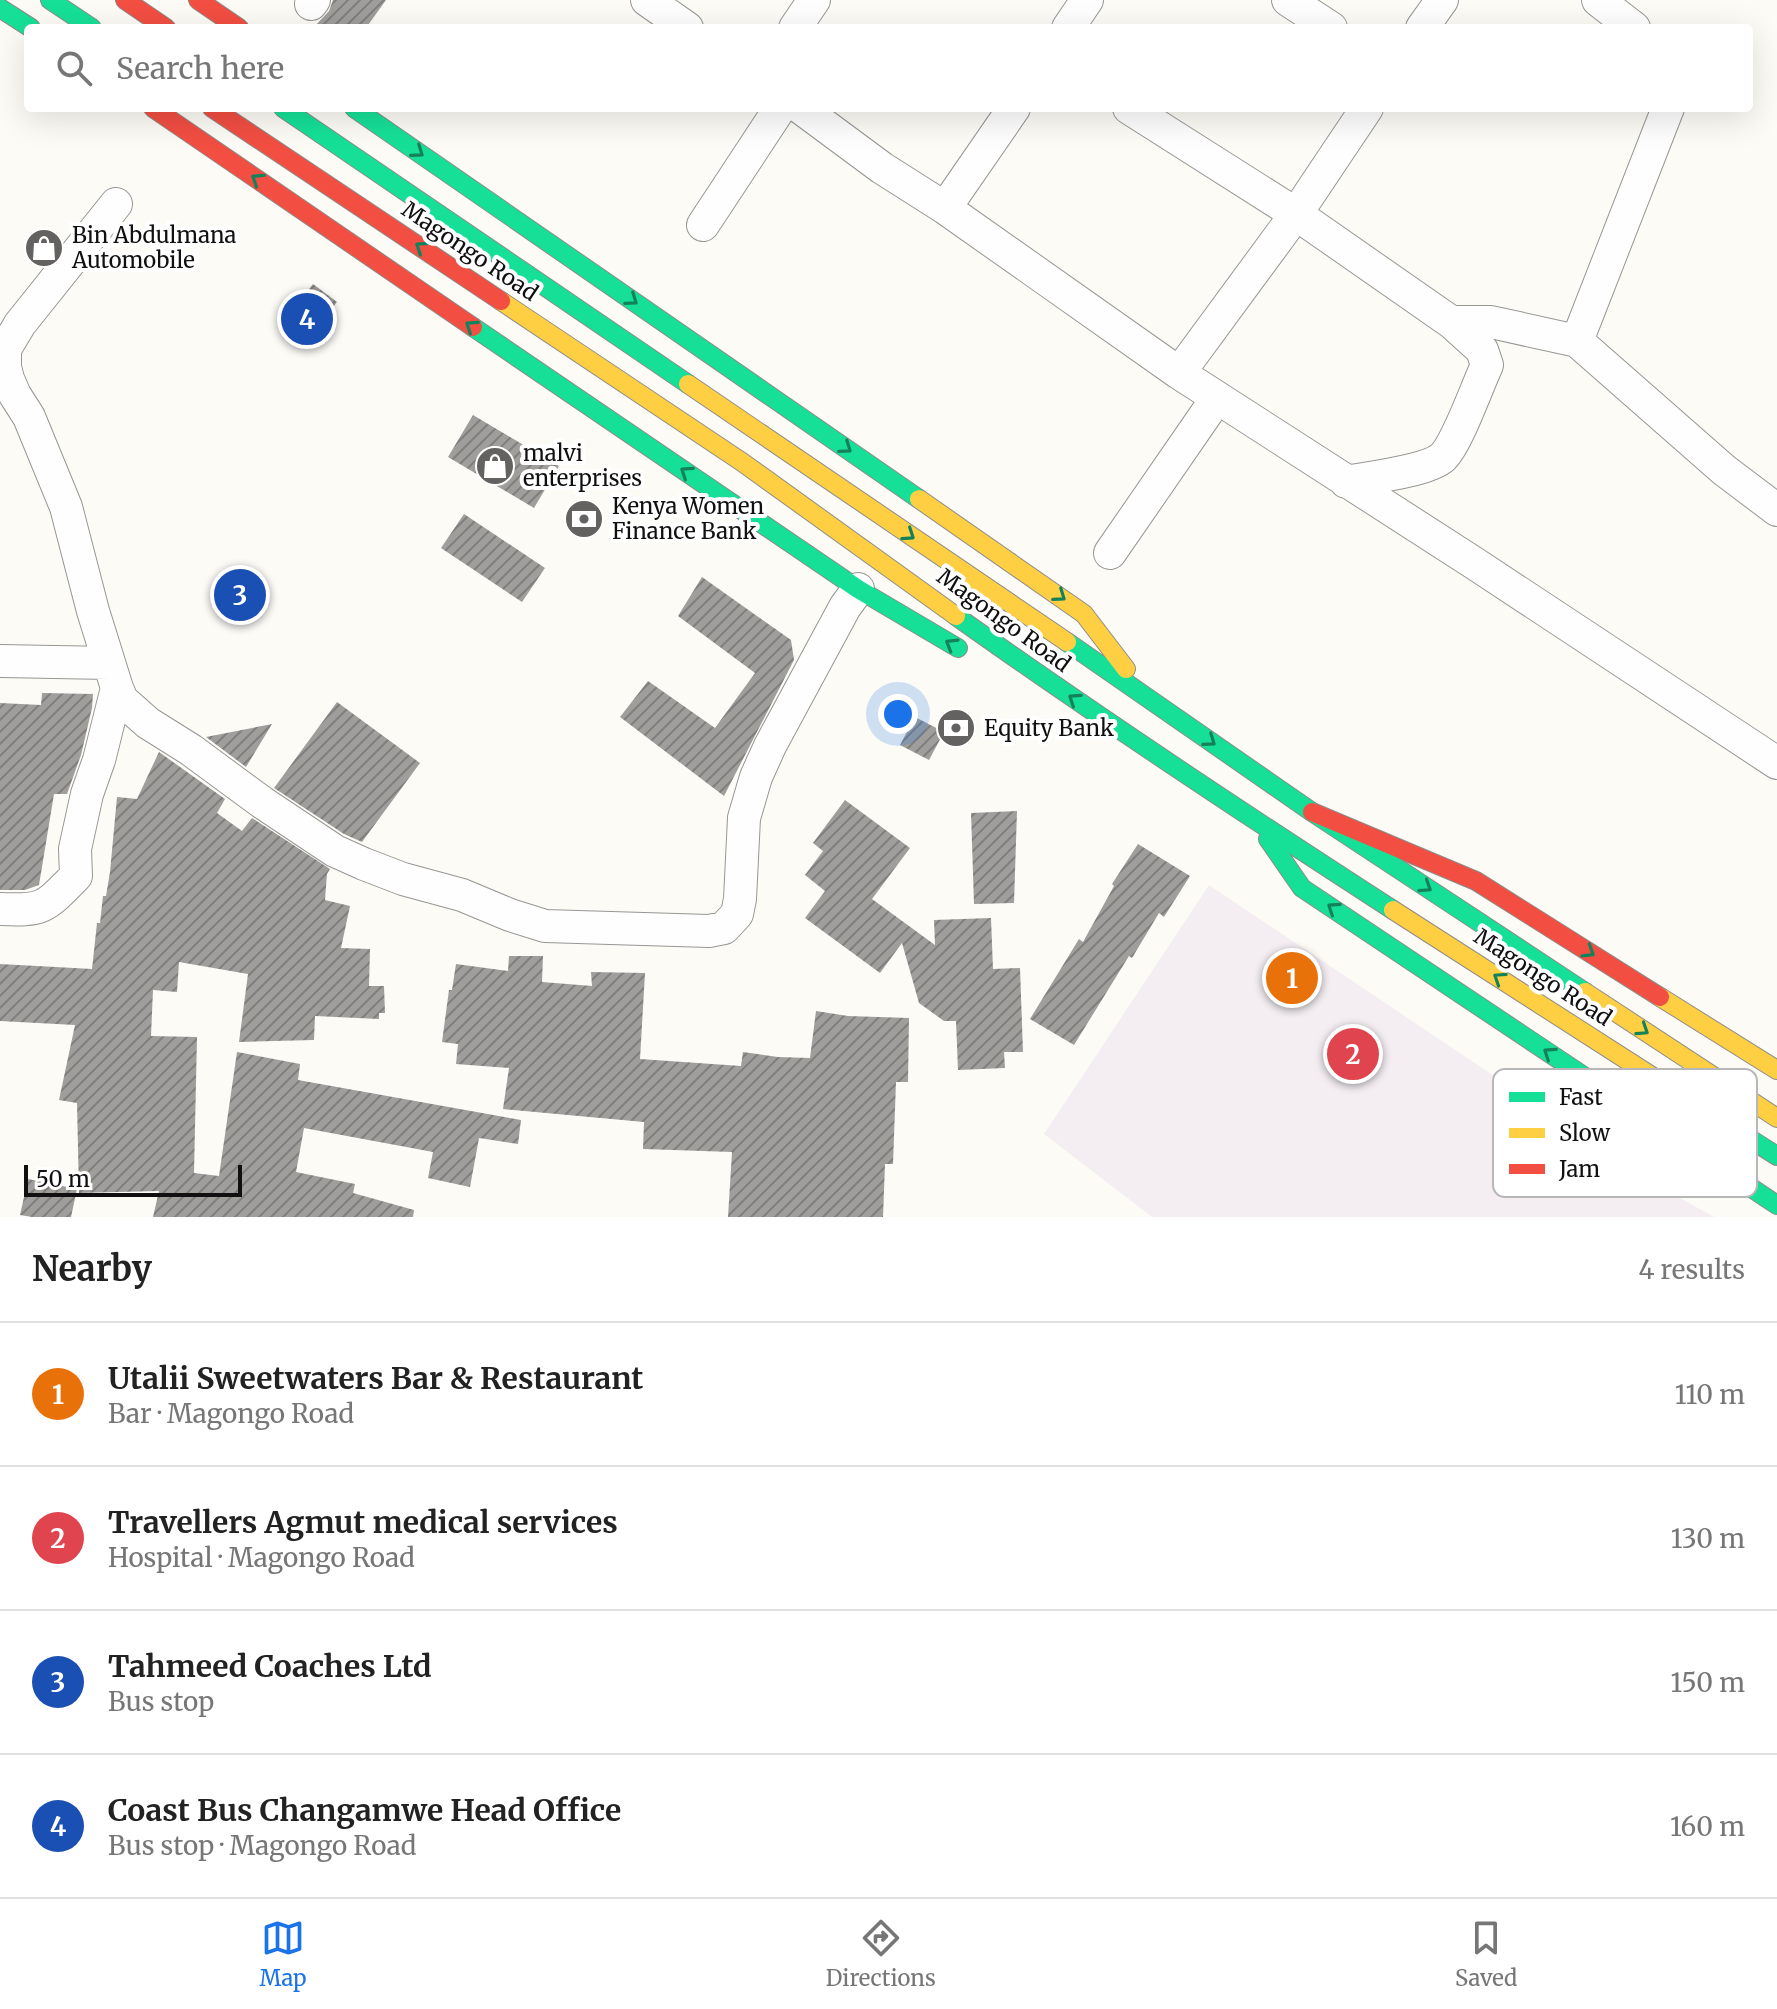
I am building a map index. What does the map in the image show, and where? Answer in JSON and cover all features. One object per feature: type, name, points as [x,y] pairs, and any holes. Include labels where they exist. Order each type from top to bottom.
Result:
[{"type":"main road","points":[[50,0],[86,24]]},
{"type":"main road","points":[[125,0],[160,24]]},
{"type":"main road","points":[[198,0],[233,24]]},
{"type":"main road","points":[[0,8],[25,24]]},
{"type":"main road","points":[[159,112],[858,589],[964,652],[1050,683]]},
{"type":"main road","name":"Magongo Road","points":[[218,112],[742,462],[1050,683],[1255,821],[1641,1069]]},
{"type":"main road","name":"Magongo Road","points":[[289,112],[1312,812],[1703,1069]]},
{"type":"main road","points":[[360,112],[1084,614],[1146,696]]},
{"type":"main road","points":[[1312,812],[1476,881],[1777,1070]]},
{"type":"main road","points":[[1255,821],[1302,888],[1573,1069]]},
{"type":"main road","name":"Magongo Road","points":[[1757,1105],[1777,1118]]},
{"type":"main road","name":"Magongo Road","points":[[1757,1143],[1777,1156]]},
{"type":"main road","points":[[1757,1192],[1777,1205]]},
{"type":"street","points":[[647,0],[681,24]]},
{"type":"street","points":[[798,24],[814,0]]},
{"type":"street","points":[[1071,24],[1087,0]]},
{"type":"street","points":[[1288,0],[1325,24]]},
{"type":"street","points":[[1425,24],[1442,0]]},
{"type":"street","points":[[1598,0],[1629,24]]},
{"type":"street","points":[[703,225],[777,112]]},
{"type":"street","points":[[806,112],[882,168],[945,208],[1179,373],[1777,763]]},
{"type":"street","points":[[945,208],[1011,112]]},
{"type":"street","points":[[1135,112],[1296,214],[1451,322],[1477,343],[1486,358],[1487,365],[1459,430],[1441,458],[1419,467],[1346,482]]},
{"type":"street","points":[[1179,373],[1296,214],[1364,112]]},
{"type":"street","points":[[1577,341],[1666,112]]},
{"type":"street","points":[[116,204],[20,324],[5,349],[5,367],[66,507],[93,611],[122,700],[148,723],[335,851],[403,879],[462,895],[545,926],[709,931],[724,928],[737,914],[744,818],[756,777],[845,607],[858,589]]},
{"type":"street","points":[[1451,322],[1480,321],[1577,341],[1724,470],[1777,510]]},
{"type":"street","points":[[1110,553],[1217,398]]},
{"type":"street","points":[[0,661],[113,676]]},
{"type":"street","points":[[0,909],[39,908],[50,902],[76,876],[75,849],[87,794],[99,760],[113,676]]},
{"type":"shaded area","points":[[1209,885],[1493,1075],[1493,1197],[1678,1197],[1714,1217],[1152,1217],[1044,1134]]},
{"type":"building","points":[[333,0],[386,0],[369,24],[317,24],[329,11]]},
{"type":"building","points":[[313,284],[337,302],[304,345],[280,327]]},
{"type":"building","points":[[473,415],[559,466],[534,508],[448,457]]},
{"type":"building","points":[[464,514],[545,568],[522,602],[441,548]]},
{"type":"building","points":[[702,577],[791,640],[794,660],[724,796],[620,717],[648,681],[715,728],[755,673],[678,616]]},
{"type":"building","points":[[42,693],[93,694],[92,708],[81,755],[67,794],[54,794],[39,885],[25,890],[0,890],[0,703],[41,705]]},
{"type":"building","points":[[337,702],[420,763],[362,842],[344,834],[274,788]]},
{"type":"building","points":[[915,717],[944,732],[929,760],[900,745]]},
{"type":"building","points":[[272,724],[246,767],[206,737]]},
{"type":"building","points":[[159,752],[225,799],[217,813],[242,831],[252,818],[330,869],[325,900],[350,906],[341,948],[370,949],[369,986],[384,986],[385,1013],[379,1013],[379,1019],[315,1016],[314,1040],[239,1042],[248,974],[179,962],[177,992],[153,990],[151,1036],[197,1037],[194,1173],[219,1176],[237,1052],[300,1064],[298,1080],[521,1120],[518,1144],[479,1138],[470,1187],[428,1178],[433,1152],[304,1128],[296,1172],[355,1184],[353,1193],[414,1210],[413,1217],[153,1217],[159,1191],[79,1193],[77,1103],[59,1100],[75,1025],[0,1021],[0,964],[92,969],[97,923],[100,923],[110,872],[117,797],[137,799]]},
{"type":"building","points":[[845,800],[910,848],[872,899],[935,945],[934,920],[991,918],[993,969],[1020,968],[1023,1052],[1004,1052],[1005,1068],[958,1070],[956,1021],[944,1021],[919,1003],[902,943],[880,973],[805,918],[825,891],[805,875],[823,851],[813,843]]},
{"type":"building","points":[[1017,811],[1014,903],[974,904],[971,813]]},
{"type":"building","points":[[1138,844],[1190,876],[1164,917],[1159,913],[1132,958],[1129,956],[1074,1045],[1030,1019],[1079,939],[1083,942],[1114,886],[1112,884]]},
{"type":"building","points":[[509,956],[543,956],[542,982],[592,986],[591,972],[645,973],[640,1059],[741,1066],[743,1052],[810,1058],[816,1011],[848,1016],[909,1018],[908,1082],[896,1082],[893,1164],[885,1164],[883,1217],[728,1217],[732,1152],[643,1149],[644,1122],[503,1109],[509,1068],[456,1064],[458,1044],[442,1042],[456,964],[508,971]]},
{"type":"building","points":[[28,1179],[77,1189],[71,1217],[20,1215]]},
{"type":"traffic: fast","points":[[50,0],[86,24]]},
{"type":"traffic: fast","points":[[0,8],[25,24]]},
{"type":"traffic: fast","points":[[289,112],[688,384]]},
{"type":"traffic: fast","points":[[360,112],[919,499]]},
{"type":"traffic: fast","points":[[473,327],[858,589],[958,648]]},
{"type":"traffic: fast","points":[[956,616],[1173,766],[1393,910]]},
{"type":"traffic: fast","points":[[1067,642],[1312,812],[1585,992]]},
{"type":"traffic: fast","points":[[1268,839],[1302,888],[1573,1069]]},
{"type":"traffic: fast","points":[[1757,1143],[1777,1156]]},
{"type":"traffic: fast","points":[[1757,1192],[1777,1205]]},
{"type":"traffic: slow","points":[[501,301],[742,462],[956,616]]},
{"type":"traffic: slow","points":[[688,384],[1067,642]]},
{"type":"traffic: slow","points":[[919,499],[1084,614],[1126,669]]},
{"type":"traffic: slow","points":[[1393,910],[1641,1069]]},
{"type":"traffic: slow","points":[[1585,992],[1702,1069]]},
{"type":"traffic: slow","points":[[1660,997],[1777,1070]]},
{"type":"traffic: slow","points":[[1757,1105],[1777,1118]]},
{"type":"traffic: jam","points":[[125,0],[160,24]]},
{"type":"traffic: jam","points":[[198,0],[233,24]]},
{"type":"traffic: jam","points":[[159,112],[473,327]]},
{"type":"traffic: jam","points":[[218,112],[501,301]]},
{"type":"traffic: jam","points":[[1312,812],[1476,881],[1660,997]]},
{"type":"place","name":"Bin Abdulmana Automobile","points":[[44,248]]},
{"type":"place","name":"Coast Bus Changamwe Head Office","points":[[307,319]]},
{"type":"place","name":"malvi enterprises","points":[[495,466]]},
{"type":"place","name":"Kenya Women Finance Bank","points":[[584,519]]},
{"type":"place","name":"Tahmeed Coaches Ltd","points":[[240,595]]},
{"type":"place","name":"Equity Bank","points":[[956,728]]},
{"type":"place","name":"Utalii Sweetwaters Bar & Restaurant","points":[[1292,978]]},
{"type":"place","name":"Travellers Agmut medical services","points":[[1353,1054]]}]
